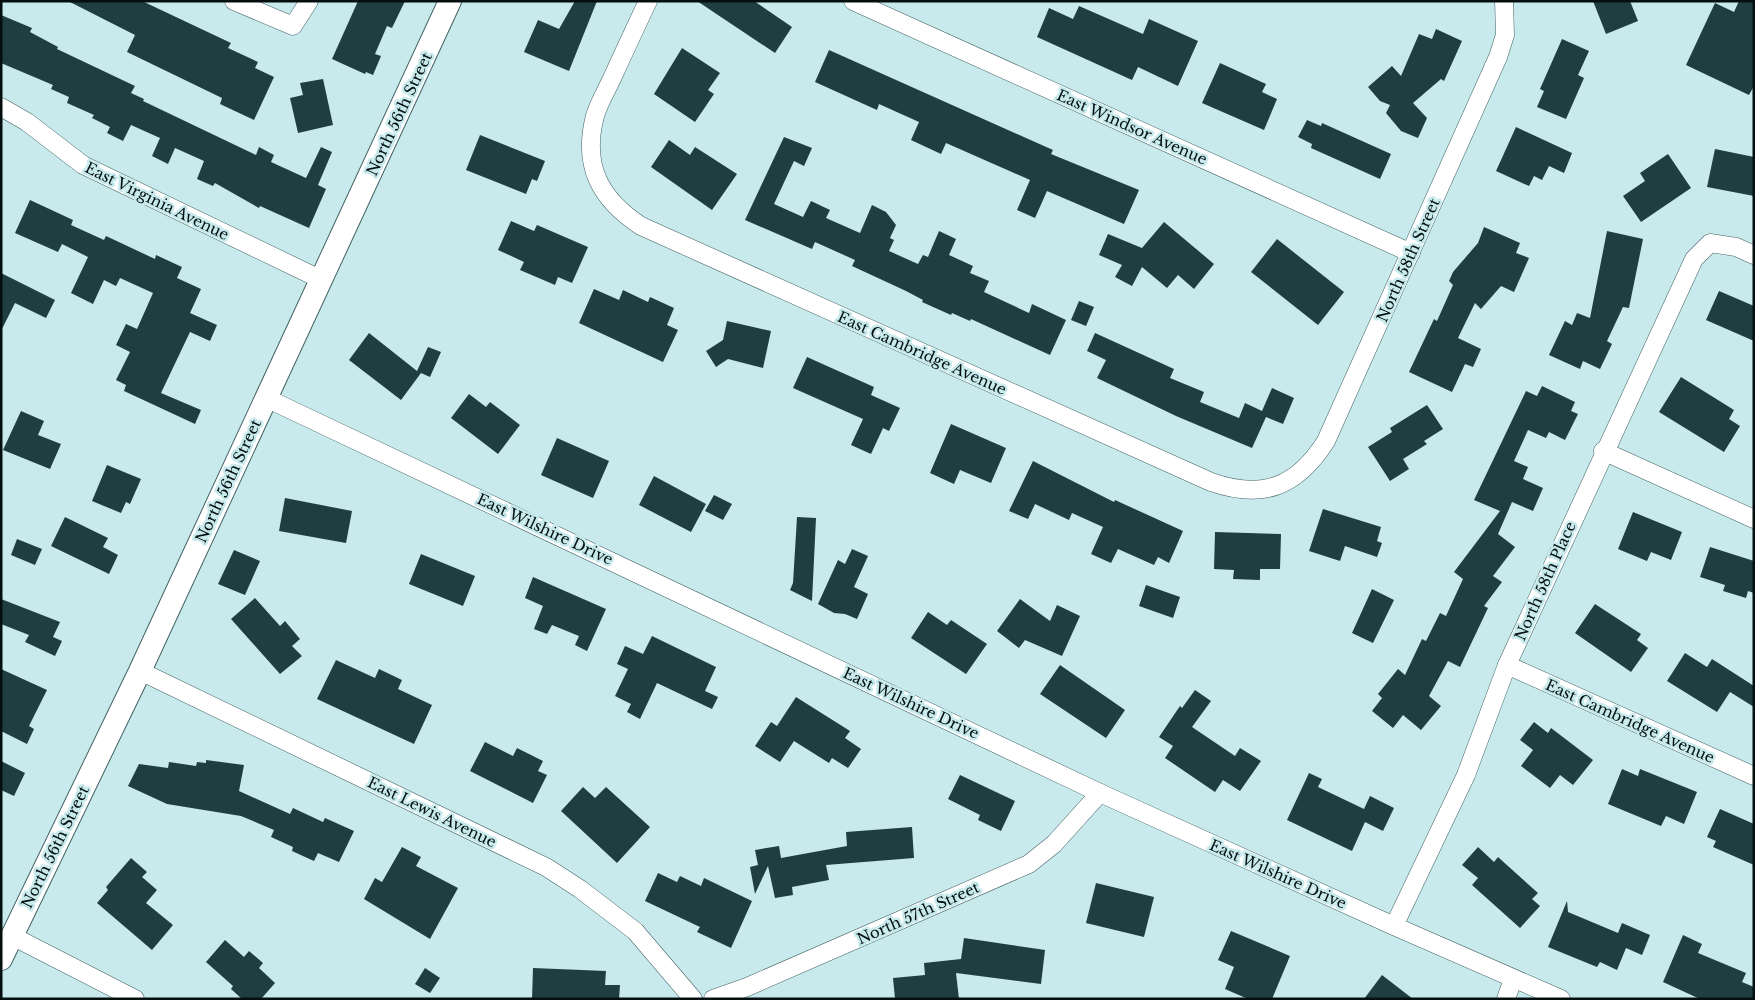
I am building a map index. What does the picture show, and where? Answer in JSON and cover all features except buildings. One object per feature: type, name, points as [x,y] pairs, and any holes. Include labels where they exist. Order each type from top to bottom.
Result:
[{"type":"street","points":[[234,1],[294,26],[309,1]]},
{"type":"street","name":"North 56th Street","points":[[1,959],[140,671],[450,1]]},
{"type":"street","name":"East Cambridge Avenue","points":[[648,1],[595,115],[591,138],[591,163],[600,186],[608,199],[621,213],[642,226],[1211,482],[1231,489],[1262,490],[1284,484]]},
{"type":"street","name":"East Windsor Avenue","points":[[853,1],[1411,253]]},
{"type":"street","name":"North 58th Street","points":[[1284,484],[1314,460],[1326,441],[1498,57],[1505,35],[1504,1]]},
{"type":"street","name":"East Virginia Avenue","points":[[1,107],[28,122],[83,165],[322,280]]},
{"type":"street","name":"North 58th Place","points":[[1394,926],[1466,775],[1507,665],[1603,451],[1694,258],[1710,243],[1736,247],[1754,255]]},
{"type":"street","name":"East Wilshire Drive","points":[[266,398],[1100,793],[1561,999]]},
{"type":"street","points":[[1603,451],[1754,519]]},
{"type":"street","name":"East Cambridge Avenue","points":[[1507,665],[1754,776]]},
{"type":"street","name":"East Lewis Avenue","points":[[140,671],[546,868],[580,889],[635,931],[693,999]]},
{"type":"street","name":"North 57th Street","points":[[713,999],[756,983],[1029,864],[1054,844],[1100,793]]},
{"type":"street","points":[[12,936],[134,999]]},
{"type":"street","points":[[1506,999],[1513,979]]}]
